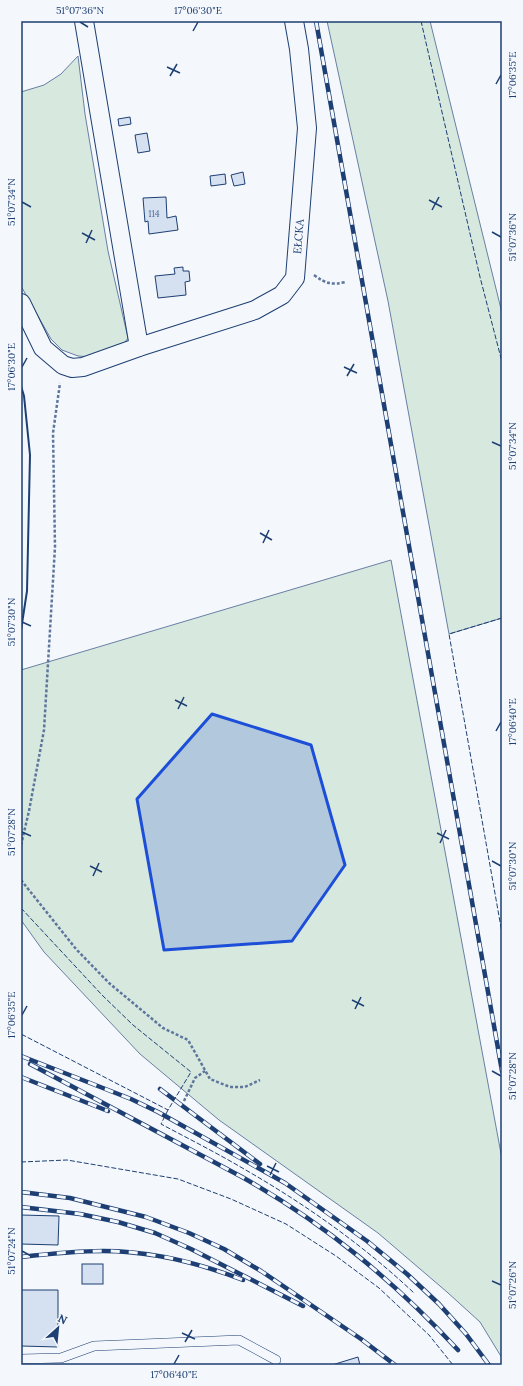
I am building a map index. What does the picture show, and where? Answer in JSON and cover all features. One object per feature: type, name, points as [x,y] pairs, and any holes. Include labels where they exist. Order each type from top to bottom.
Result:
[{"type":"street","points":[[84,21],[140,347]]},
{"type":"street","name":"EŁCKA","points":[[63,365],[72,368],[83,368],[140,347],[255,310],[282,295],[296,278],[307,128],[299,49],[294,21]]},
{"type":"street","points":[[21,303],[43,348],[63,365]]},
{"type":"lane","points":[[21,1359],[61,1358],[94,1346],[239,1340],[276,1360]]},
{"type":"path","points":[[297,261],[322,281],[335,285],[346,282]]},
{"type":"path","points":[[21,845],[44,730],[55,547],[53,433],[63,365]]},
{"type":"path","points":[[21,880],[76,949],[109,983],[164,1028],[188,1040],[210,1079],[230,1087],[245,1086],[260,1080]]},
{"type":"path","points":[[184,1101],[195,1078],[205,1071]]},
{"type":"highlighted area","points":[[212,714],[311,745],[345,865],[292,941],[164,950],[137,799]]},
{"type":"shaded area","points":[[327,21],[430,21],[502,313],[502,618],[449,634],[388,301]]},
{"type":"shaded area","points":[[78,56],[85,114],[108,251],[128,338],[122,346],[92,357],[78,356],[62,350],[51,339],[21,286],[21,92],[44,85],[61,74]]},
{"type":"shaded area","points":[[391,560],[502,1159],[502,1358],[480,1322],[378,1233],[219,1120],[140,1054],[44,952],[21,920],[21,670]]},
{"type":"building","points":[[130,117],[131,124],[119,126],[118,119]]},
{"type":"building","points":[[147,133],[150,151],[138,153],[135,135]]},
{"type":"building","points":[[243,172],[245,184],[234,186],[231,175]]},
{"type":"building","points":[[225,174],[226,184],[211,186],[210,176]]},
{"type":"building","points":[[166,197],[167,218],[176,216],[178,230],[149,234],[148,221],[145,222],[143,198]]},
{"type":"building","points":[[183,267],[183,271],[189,271],[190,281],[185,282],[186,295],[158,298],[155,276],[175,274],[174,268]]},
{"type":"building","points":[[21,1215],[59,1216],[58,1245],[21,1244]]},
{"type":"building","points":[[82,1264],[103,1264],[103,1284],[82,1284]]},
{"type":"building","points":[[21,1290],[58,1290],[58,1347],[21,1346]]},
{"type":"building","points":[[358,1357],[360,1365],[332,1365]]},
{"type":"railway","points":[[316,21],[502,1071]]},
{"type":"railway","points":[[21,1056],[131,1099],[158,1112],[285,1183],[367,1241],[407,1274],[439,1304],[466,1334],[489,1365]]},
{"type":"railway","points":[[30,1064],[242,1177],[302,1214],[330,1234],[383,1277],[458,1350]]},
{"type":"railway","points":[[21,1077],[108,1111]]},
{"type":"railway","points":[[160,1089],[260,1164]]},
{"type":"railway","points":[[21,1192],[70,1198],[146,1217],[189,1233],[224,1249],[261,1271],[361,1339],[395,1365]]},
{"type":"railway","points":[[21,1207],[80,1214],[118,1222],[155,1233],[191,1249],[303,1306]]},
{"type":"railway","points":[[21,1257],[93,1251],[139,1253],[192,1263],[243,1280]]},
{"type":"fence","points":[[421,21],[480,277],[502,362]]},
{"type":"fence","points":[[502,618],[449,634],[502,933]]},
{"type":"fence","points":[[21,908],[102,995],[133,1025],[191,1072],[168,1110],[21,1034]]},
{"type":"fence","points":[[168,1110],[161,1124],[234,1163],[289,1196],[354,1242],[395,1275],[414,1293]]},
{"type":"fence","points":[[21,1162],[67,1160],[178,1179],[231,1199],[286,1224],[336,1256],[379,1288],[429,1335],[453,1365]]},
{"type":"wall","points":[[21,386],[24,396],[30,455],[27,591],[21,630]]}]
